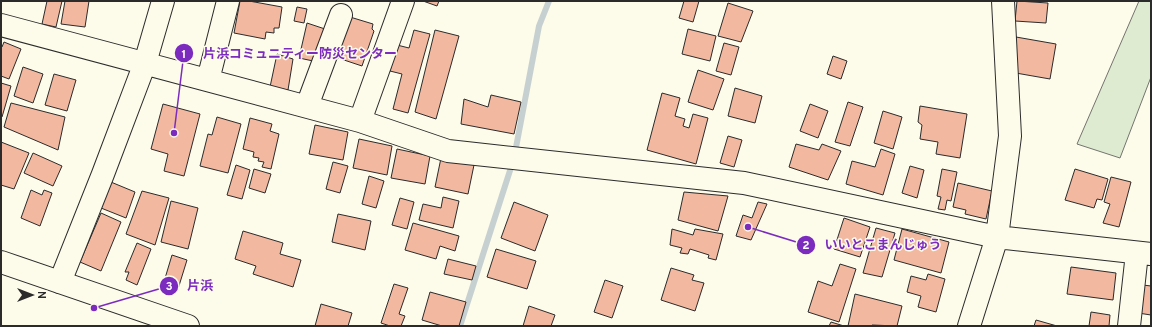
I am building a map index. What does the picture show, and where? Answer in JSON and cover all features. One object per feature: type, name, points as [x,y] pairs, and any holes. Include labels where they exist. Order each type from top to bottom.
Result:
[{"type":"main road","points":[[60,282],[145,63],[162,1]]},
{"type":"main road","points":[[208,80],[228,1]]},
{"type":"main road","points":[[360,121],[402,1]]},
{"type":"main road","points":[[969,326],[997,237],[1010,136],[1003,1]]},
{"type":"main road","points":[[307,106],[341,16]]},
{"type":"main road","points":[[1,25],[307,106],[360,121],[448,151],[744,183],[997,237],[1144,254],[1129,326]]},
{"type":"main road","points":[[1,262],[188,326]]},
{"type":"green space","points":[[1139,1],[1151,1],[1151,77],[1120,158],[1077,144]]},
{"type":"building","points":[[47,1],[62,1],[56,27],[42,24]]},
{"type":"building","points":[[65,1],[89,1],[85,27],[61,24]]},
{"type":"building","points":[[240,1],[249,1],[282,7],[279,28],[274,28],[274,33],[266,32],[265,39],[234,33]]},
{"type":"building","points":[[423,1],[439,1],[437,6]]},
{"type":"building","points":[[684,1],[699,1],[693,22],[679,18]]},
{"type":"building","points":[[1017,1],[1048,3],[1046,23],[1015,21]]},
{"type":"building","points":[[728,3],[753,11],[741,42],[718,36]]},
{"type":"building","points":[[297,7],[307,9],[304,23],[294,21]]},
{"type":"building","points":[[350,17],[373,24],[372,29],[374,31],[362,66],[335,57]]},
{"type":"building","points":[[307,23],[328,30],[318,62],[299,58]]},
{"type":"building","points":[[688,29],[716,36],[710,61],[682,54]]},
{"type":"building","points":[[414,30],[430,34],[408,113],[393,109],[402,74],[390,71],[397,45],[409,48]]},
{"type":"building","points":[[435,30],[459,36],[436,119],[415,112]]},
{"type":"building","points":[[1016,37],[1056,44],[1050,79],[1010,72]]},
{"type":"building","points":[[4,42],[21,49],[9,79],[1,76],[1,46],[2,47]]},
{"type":"building","points":[[724,43],[739,47],[731,75],[716,71]]},
{"type":"building","points":[[277,54],[293,59],[288,90],[270,87]]},
{"type":"building","points":[[833,56],[847,61],[841,79],[827,74]]},
{"type":"building","points":[[23,67],[43,74],[33,103],[14,96]]},
{"type":"building","points":[[698,70],[724,79],[713,110],[688,102]]},
{"type":"building","points":[[54,74],[76,80],[67,111],[45,105]]},
{"type":"building","points":[[1,83],[11,86],[2,117],[1,117]]},
{"type":"building","points":[[735,88],[762,96],[755,123],[728,116]]},
{"type":"building","points":[[662,93],[680,98],[675,116],[685,119],[683,126],[689,128],[693,114],[708,118],[696,164],[647,150]]},
{"type":"building","points":[[491,95],[521,102],[514,134],[461,124],[464,99],[488,107]]},
{"type":"building","points":[[848,102],[863,107],[850,146],[835,142]]},
{"type":"building","points":[[11,103],[65,117],[58,150],[4,127]]},
{"type":"building","points":[[163,104],[200,114],[184,176],[164,171],[168,154],[151,149]]},
{"type":"building","points":[[810,104],[828,111],[818,138],[800,131]]},
{"type":"building","points":[[920,106],[967,114],[960,158],[936,154],[938,142],[920,139],[922,125],[918,122]]},
{"type":"building","points":[[883,111],[902,117],[893,149],[874,143]]},
{"type":"building","points":[[217,117],[241,124],[228,173],[200,166],[208,134],[212,135]]},
{"type":"building","points":[[250,118],[272,124],[270,131],[279,134],[271,169],[262,167],[264,162],[258,161],[259,158],[253,157],[254,152],[243,149]]},
{"type":"building","points":[[315,125],[348,132],[343,160],[309,154]]},
{"type":"building","points":[[728,136],[742,140],[734,167],[720,163]]},
{"type":"building","points":[[359,139],[392,146],[387,175],[353,168]]},
{"type":"building","points":[[1,142],[29,153],[14,189],[1,185]]},
{"type":"building","points":[[796,144],[819,150],[822,144],[841,151],[828,180],[789,167]]},
{"type":"building","points":[[397,149],[430,156],[425,184],[391,178]]},
{"type":"building","points":[[881,149],[895,154],[883,195],[846,184],[852,161],[875,167]]},
{"type":"building","points":[[33,153],[62,166],[53,186],[24,173]]},
{"type":"building","points":[[441,158],[474,165],[468,194],[435,187]]},
{"type":"building","points":[[333,162],[348,166],[340,193],[326,189]]},
{"type":"building","points":[[236,165],[250,170],[242,199],[227,195]]},
{"type":"building","points":[[910,166],[924,170],[917,198],[902,193]]},
{"type":"building","points":[[254,169],[271,174],[265,193],[249,188]]},
{"type":"building","points":[[942,169],[957,172],[951,201],[947,200],[945,210],[938,209],[941,197],[937,196]]},
{"type":"building","points":[[1075,169],[1108,179],[1102,200],[1097,199],[1094,208],[1065,200]]},
{"type":"building","points":[[369,176],[384,181],[376,208],[362,204]]},
{"type":"building","points":[[1111,177],[1131,182],[1119,227],[1103,223],[1110,204],[1104,202]]},
{"type":"building","points":[[106,180],[135,192],[126,218],[96,206]]},
{"type":"building","points":[[958,183],[992,191],[986,219],[965,214],[966,210],[953,207]]},
{"type":"building","points":[[31,190],[42,195],[44,190],[52,193],[40,226],[21,218]]},
{"type":"building","points":[[142,191],[169,198],[155,245],[126,234]]},
{"type":"building","points":[[684,192],[728,196],[718,231],[678,220]]},
{"type":"building","points":[[443,197],[459,201],[453,228],[419,220],[423,204],[441,208]]},
{"type":"building","points":[[400,198],[414,202],[407,229],[392,225]]},
{"type":"building","points":[[171,201],[198,208],[188,249],[161,242]]},
{"type":"building","points":[[514,202],[548,215],[535,251],[501,238]]},
{"type":"building","points":[[758,202],[767,204],[751,240],[736,236],[743,215],[752,218]]},
{"type":"building","points":[[101,213],[121,222],[101,271],[80,262]]},
{"type":"building","points":[[338,214],[371,221],[365,250],[332,242]]},
{"type":"building","points":[[844,218],[870,227],[860,257],[834,249]]},
{"type":"building","points":[[413,223],[459,236],[455,251],[440,246],[436,259],[405,250]]},
{"type":"building","points":[[876,228],[895,233],[882,277],[863,273]]},
{"type":"building","points":[[672,229],[693,235],[695,229],[723,234],[716,260],[708,258],[709,255],[690,249],[688,254],[680,253],[682,248],[670,245]]},
{"type":"building","points":[[902,229],[949,242],[941,273],[894,260]]},
{"type":"building","points":[[243,231],[283,243],[280,254],[301,260],[293,287],[253,274],[256,266],[235,259]]},
{"type":"building","points":[[137,243],[151,249],[137,285],[126,280],[129,272],[125,272]]},
{"type":"building","points":[[496,249],[536,261],[527,289],[487,277]]},
{"type":"building","points":[[172,255],[187,260],[178,289],[163,285]]},
{"type":"building","points":[[448,259],[476,266],[472,280],[444,274]]},
{"type":"building","points":[[840,264],[856,269],[839,322],[808,312],[818,281],[832,286]]},
{"type":"building","points":[[1071,267],[1116,273],[1113,300],[1067,294]]},
{"type":"building","points":[[671,268],[694,275],[692,280],[704,283],[695,311],[661,300]]},
{"type":"building","points":[[928,274],[945,279],[936,312],[918,307],[921,296],[907,292],[911,276],[926,280]]},
{"type":"building","points":[[605,280],[623,286],[612,318],[594,312]]},
{"type":"building","points":[[394,284],[408,288],[399,314],[405,316],[401,326],[390,326],[381,323]]},
{"type":"building","points":[[1143,285],[1151,286],[1151,315],[1138,313]]},
{"type":"building","points":[[430,292],[466,302],[459,326],[442,326],[422,320]]},
{"type":"building","points":[[855,294],[902,306],[897,326],[848,326]]},
{"type":"building","points":[[321,304],[352,313],[348,326],[315,326]]},
{"type":"building","points":[[529,306],[555,315],[551,326],[523,326]]},
{"type":"building","points":[[1091,312],[1110,315],[1109,326],[1089,326]]},
{"type":"building","points":[[1036,320],[1057,326],[1034,326]]},
{"type":"building","points":[[831,322],[844,326],[829,326]]},
{"type":"waterway","points":[[460,326],[514,158],[539,26],[549,1]]},
{"type":"place","name":"片浜コミュニティー防災センター","points":[[174,133]]},
{"type":"place","name":"いいとこまんじゅう","points":[[748,227]]},
{"type":"place","name":"片浜","points":[[94,308]]}]
